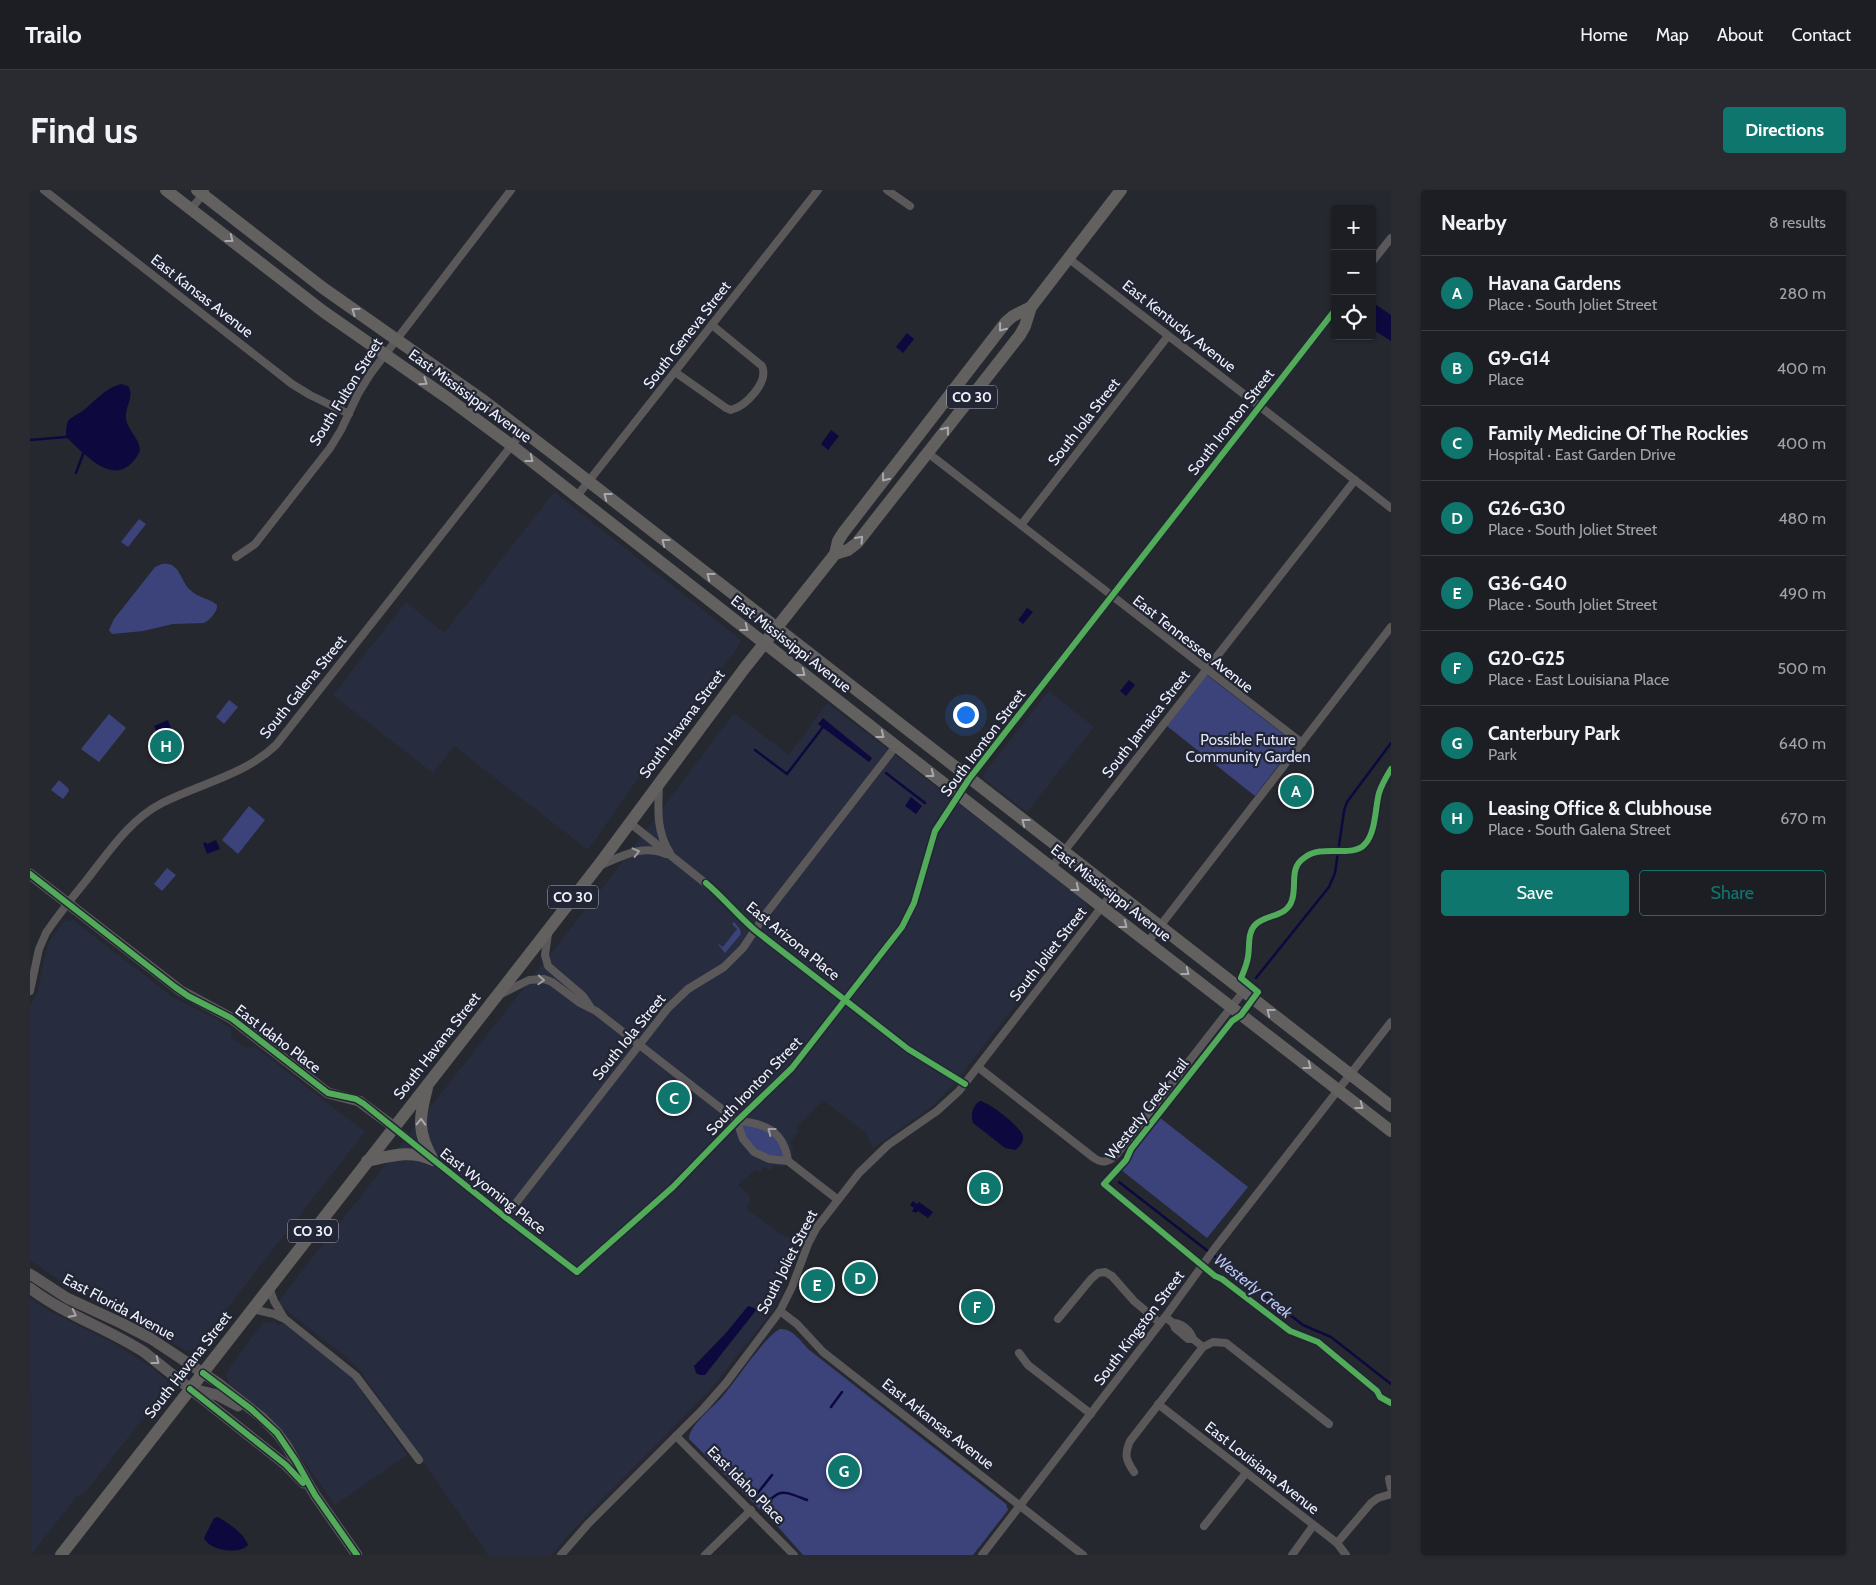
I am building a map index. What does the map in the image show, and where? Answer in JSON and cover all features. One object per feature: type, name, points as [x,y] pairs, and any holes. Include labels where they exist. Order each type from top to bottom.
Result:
[{"type":"main road","name":"East Mississippi Avenue","points":[[166,190],[318,307],[450,399],[511,445],[1391,1131]]},
{"type":"main road","name":"South Havana Street","points":[[835,554],[848,550],[854,545],[906,482],[1020,335],[1031,307],[1122,190]]},
{"type":"main road","name":"East Mississippi Avenue","points":[[202,192],[323,288],[523,430],[1391,1106]]},
{"type":"main road","name":"South Havana Street","points":[[60,1555],[598,866],[764,643],[835,554],[837,543],[842,533],[906,450],[1010,319],[1031,307]]},
{"type":"main road","points":[[980,356],[982,384]]},
{"type":"main road","points":[[925,426],[924,444],[928,453]]},
{"type":"main road","points":[[906,450],[909,463],[906,482]]},
{"type":"main road","points":[[429,1082],[421,1114],[421,1132],[433,1160]]},
{"type":"main road","points":[[368,1161],[406,1154],[420,1154],[433,1160]]},
{"type":"street","name":"East Kansas Avenue","points":[[44,190],[292,384],[349,414]]},
{"type":"street","name":"South Fulton Street","points":[[236,556],[254,544],[330,448],[342,430],[362,386],[384,354],[512,190]]},
{"type":"street","name":"South Geneva Street","points":[[577,496],[818,190]]},
{"type":"street","points":[[887,190],[910,206]]},
{"type":"street","points":[[191,210],[202,192]]},
{"type":"street","points":[[1376,257],[1391,238]]},
{"type":"street","name":"East Kentucky Avenue","points":[[1068,258],[1391,508]]},
{"type":"street","name":"South Ironton Street","points":[[577,1272],[673,1187],[792,1068],[847,1000],[906,922],[916,896],[933,836],[969,779],[1331,315]]},
{"type":"street","points":[[675,372],[731,410],[744,405],[752,395],[763,377],[762,366],[712,325]]},
{"type":"street","name":"South Iola Street","points":[[1021,526],[1168,336]]},
{"type":"street","name":"South Galena Street","points":[[30,991],[42,941],[121,836],[142,816],[166,801],[240,771],[258,760],[276,745],[523,430]]},
{"type":"street","name":"East Tennessee Avenue","points":[[928,453],[1302,743]]},
{"type":"street","name":"South Jamaica Street","points":[[1052,868],[1355,480]]},
{"type":"street","points":[[1147,942],[1391,628]]},
{"type":"street","name":"South Iola Street","points":[[505,1217],[672,1003],[688,989],[729,963],[743,948],[756,931],[765,914],[896,746]]},
{"type":"street","points":[[659,783],[660,832],[663,841],[674,858]]},
{"type":"street","name":"East Arizona Place","points":[[630,823],[719,894],[756,931],[917,1054],[965,1084]]},
{"type":"street","points":[[598,866],[626,854],[644,850],[657,851],[674,858]]},
{"type":"street","name":"East Idaho Place","points":[[30,874],[175,987],[231,1018],[328,1093],[359,1101],[394,1127]]},
{"type":"street","name":"South Joliet Street","points":[[561,1555],[588,1524],[715,1396],[780,1311],[812,1236],[837,1199],[879,1153],[938,1111],[965,1084],[1114,891]]},
{"type":"street","points":[[549,929],[545,951],[548,966],[583,996],[591,1008]]},
{"type":"street","points":[[496,997],[530,980],[544,978],[552,982],[580,1003],[591,1008],[737,1121],[759,1123],[768,1128],[784,1143],[788,1161]]},
{"type":"street","points":[[978,1067],[1094,1158],[1101,1162],[1107,1162],[1116,1155],[1244,992]]},
{"type":"street","name":"South Kingston Street","points":[[982,1555],[1091,1414],[1215,1248],[1391,1022]]},
{"type":"street","points":[[737,1121],[743,1138],[754,1152],[769,1159],[788,1161],[837,1199]]},
{"type":"street","name":"East Wyoming Place","points":[[394,1127],[433,1160],[577,1272]]},
{"type":"street","points":[[1058,1319],[1091,1279],[1098,1273],[1104,1272],[1112,1276],[1134,1301],[1162,1320],[1173,1323],[1175,1328],[1188,1339],[1193,1339],[1203,1347]]},
{"type":"street","name":"East Florida Avenue","points":[[30,1274],[67,1298],[122,1322],[150,1338],[203,1373],[251,1409],[277,1433],[296,1460],[316,1496],[353,1554]]},
{"type":"street","points":[[269,1287],[274,1301],[285,1319]]},
{"type":"street","name":"East Florida Avenue","points":[[30,1288],[68,1312],[131,1344],[157,1362],[286,1466],[316,1496]]},
{"type":"street","points":[[252,1309],[274,1314],[285,1319],[356,1376],[419,1460]]},
{"type":"street","name":"East Arkansas Avenue","points":[[780,1311],[797,1324],[823,1352],[1083,1555]]},
{"type":"street","points":[[1134,1472],[1126,1460],[1126,1451],[1130,1441],[1203,1347],[1213,1342],[1226,1343],[1329,1424]]},
{"type":"street","points":[[1019,1354],[1028,1365],[1091,1414]]},
{"type":"street","points":[[190,1388],[226,1399],[277,1433]]},
{"type":"street","name":"East Louisiana Avenue","points":[[1158,1404],[1337,1544],[1346,1555]]},
{"type":"street","name":"East Idaho Place","points":[[676,1436],[794,1555]]},
{"type":"street","points":[[1204,1526],[1246,1473]]},
{"type":"street","points":[[1389,1479],[1391,1488]]},
{"type":"street","points":[[1337,1544],[1371,1503],[1378,1498],[1391,1494]]},
{"type":"street","points":[[705,1555],[751,1510]]},
{"type":"street","points":[[1292,1555],[1313,1526]]},
{"type":"shaded area","points":[[1376,305],[1391,315],[1391,341],[1376,332]]},
{"type":"shaded area","points":[[907,333],[914,339],[903,353],[896,347]]},
{"type":"shaded area","points":[[121,384],[128,386],[130,390],[126,418],[138,442],[140,451],[131,463],[122,469],[113,470],[103,467],[84,454],[66,437],[66,429],[71,418],[104,392]]},
{"type":"shaded area","points":[[831,430],[839,436],[828,450],[821,444]]},
{"type":"shaded area","points":[[554,492],[740,639],[740,644],[646,767],[588,850],[454,746],[433,773],[333,695],[406,602],[444,633]]},
{"type":"shaded area","points":[[1027,608],[1033,612],[1023,624],[1018,620]]},
{"type":"shaded area","points":[[1129,680],[1135,685],[1126,696],[1120,691]]},
{"type":"shaded area","points":[[1049,691],[1094,727],[1027,812],[984,779],[984,773]]},
{"type":"shaded area","points":[[827,703],[1082,898],[1087,908],[1086,915],[953,1085],[931,1107],[873,1148],[866,1133],[823,1100],[796,1128],[799,1131],[790,1142],[793,1148],[792,1156],[782,1167],[774,1165],[770,1171],[765,1167],[760,1172],[755,1170],[738,1185],[749,1194],[750,1202],[746,1208],[782,1235],[801,1242],[781,1295],[772,1311],[710,1390],[584,1518],[551,1555],[488,1555],[360,1370],[277,1303],[613,874],[734,713],[789,755]]},
{"type":"shaded area","points":[[823,718],[872,758],[869,762],[818,724]]},
{"type":"shaded area","points":[[168,720],[172,731],[158,735],[154,726]]},
{"type":"shaded area","points":[[911,797],[922,806],[916,814],[905,806]]},
{"type":"shaded area","points":[[216,840],[220,849],[207,854],[203,843],[206,842],[207,844]]},
{"type":"shaded area","points":[[73,920],[174,998],[216,1019],[231,1029],[231,1037],[245,1048],[255,1047],[365,1132],[195,1349],[186,1351],[147,1325],[75,1291],[30,1260],[30,1007],[38,991],[50,941],[63,922]]},
{"type":"shaded area","points":[[980,1101],[997,1110],[1021,1132],[1023,1140],[1016,1150],[1005,1148],[973,1123],[973,1110]]},
{"type":"shaded area","points":[[913,1201],[917,1204],[919,1202],[933,1212],[928,1218],[918,1211],[916,1213],[912,1211],[914,1208],[910,1205]]},
{"type":"shaded area","points":[[30,1298],[47,1310],[115,1344],[151,1367],[168,1382],[164,1391],[85,1493],[76,1497],[31,1555]]},
{"type":"shaded area","points":[[748,1306],[757,1309],[705,1375],[696,1373],[694,1366],[725,1334]]},
{"type":"shaded area","points":[[285,1319],[364,1386],[360,1389],[407,1455],[335,1505],[284,1433],[238,1393],[239,1391],[230,1385],[226,1376],[229,1368],[263,1323],[274,1322],[279,1326]]},
{"type":"shaded area","points":[[218,1517],[239,1532],[248,1545],[232,1551],[218,1549],[207,1542],[204,1538],[214,1518]]},
{"type":"green space","points":[[139,519],[146,524],[128,547],[121,542]]},
{"type":"green space","points":[[162,564],[172,565],[176,568],[189,589],[217,605],[213,615],[204,623],[173,624],[143,631],[112,634],[109,630],[114,619],[155,567]]},
{"type":"green space","name":"Possible Future Community Garden","points":[[1207,675],[1295,743],[1255,796],[1167,726]]},
{"type":"green space","points":[[229,700],[238,707],[224,724],[216,717]]},
{"type":"green space","points":[[109,714],[126,728],[99,762],[81,749]]},
{"type":"green space","points":[[59,780],[69,791],[63,799],[51,790]]},
{"type":"green space","points":[[249,806],[265,820],[238,854],[222,840]]},
{"type":"green space","points":[[167,868],[176,875],[162,891],[154,884]]},
{"type":"green space","points":[[734,922],[740,929],[741,934],[725,953],[717,943],[723,947],[737,929],[732,924]]},
{"type":"green space","points":[[1159,1117],[1248,1187],[1207,1238],[1120,1169]]},
{"type":"green space","points":[[737,1121],[769,1128],[787,1154],[780,1161],[749,1146]]},
{"type":"green space","points":[[780,1329],[792,1333],[808,1349],[1006,1504],[1008,1510],[973,1555],[803,1555],[779,1528],[689,1439],[692,1429],[722,1397],[766,1341]]},
{"type":"green space","points":[[1130,1343],[1132,1347],[1115,1367],[1111,1367]]},
{"type":"waterway","points":[[30,440],[66,437]]},
{"type":"waterway","points":[[76,473],[83,454]]},
{"type":"waterway","points":[[755,750],[787,774],[823,727]]},
{"type":"waterway","name":"Westerly Creek","points":[[1256,978],[1329,887],[1335,873],[1347,802],[1391,743]]},
{"type":"waterway","points":[[886,773],[925,803]]},
{"type":"waterway","name":"Westerly Creek","points":[[1119,1182],[1303,1325],[1331,1337],[1391,1384]]},
{"type":"waterway","points":[[831,1407],[842,1392]]},
{"type":"waterway","points":[[753,1499],[772,1475]]},
{"type":"waterway","points":[[762,1508],[774,1497],[782,1493],[792,1494],[807,1500]]},
{"type":"cycle path","points":[[30,874],[175,987],[188,996],[231,1018],[328,1093],[356,1099],[364,1104],[577,1272],[673,1187],[792,1068],[902,927],[914,903],[935,831],[969,779],[1331,315]]},
{"type":"cycle path","name":"Westerly Creek Trail","points":[[1391,769],[1379,793],[1373,827],[1365,844],[1353,850],[1320,852],[1304,858],[1296,867],[1292,900],[1289,906],[1286,910],[1260,921],[1253,927],[1250,935],[1248,960],[1241,978],[1258,992],[1241,1015],[1232,1021],[1131,1149],[1126,1160],[1104,1184],[1215,1276],[1222,1279],[1290,1331],[1318,1342],[1377,1391],[1380,1397],[1391,1403]]},
{"type":"cycle path","points":[[706,883],[756,931],[908,1049],[965,1084]]},
{"type":"cycle path","points":[[203,1373],[251,1409],[277,1433],[296,1461],[315,1495],[357,1555]]},
{"type":"cycle path","points":[[190,1389],[286,1465],[303,1483]]},
{"type":"place","name":"Leasing Office & Clubhouse","points":[[166,746]]},
{"type":"place","name":"Havana Gardens","points":[[1296,791]]},
{"type":"place","name":"Family Medicine Of The Rockies","points":[[674,1098]]},
{"type":"place","name":"G9-G14","points":[[985,1188]]},
{"type":"place","name":"G26-G30","points":[[860,1278]]},
{"type":"place","name":"G36-G40","points":[[817,1285]]},
{"type":"place","name":"G20-G25","points":[[977,1307]]},
{"type":"place","name":"Canterbury Park","points":[[844,1471]]}]
